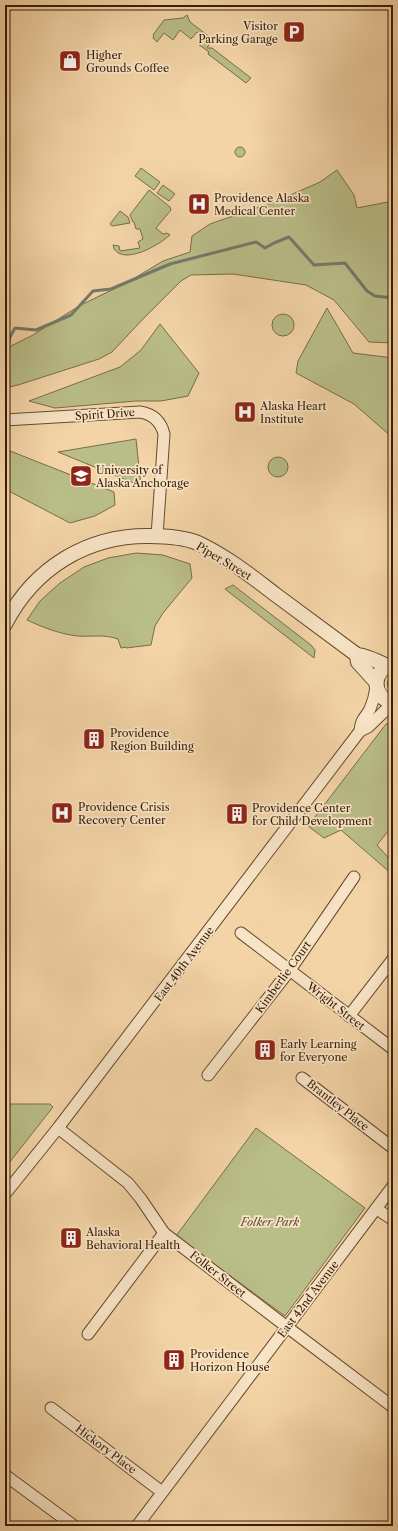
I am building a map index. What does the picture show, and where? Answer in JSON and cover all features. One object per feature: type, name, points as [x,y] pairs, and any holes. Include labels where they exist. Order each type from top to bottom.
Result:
[{"type":"street","name":"Spirit Drive","points":[[5,420],[140,412],[152,416],[162,428],[164,434],[157,536]]},
{"type":"street","name":"Piper Street","points":[[5,624],[12,610],[36,581],[68,556],[86,547],[109,540],[139,536],[176,537],[196,543],[236,565],[357,655],[363,655],[370,659],[390,665]]},
{"type":"street","name":"Piper Street","points":[[357,655],[358,662],[376,685],[380,696],[388,702],[393,703]]},
{"type":"street","name":"Piper Street","points":[[376,685],[379,672],[390,665]]},
{"type":"street","name":"East 40th Avenue","points":[[360,731],[361,722],[369,710],[376,685]]},
{"type":"street","name":"East 40th Avenue","points":[[5,1194],[58,1128],[360,731],[368,727],[393,703]]},
{"type":"street","name":"Kimberlie Court","points":[[208,1075],[290,970],[354,877]]},
{"type":"street","name":"Wright Street","points":[[241,933],[393,1049]]},
{"type":"street","points":[[349,1016],[393,959]]},
{"type":"street","name":"Brantley Place","points":[[302,1078],[393,1148]]},
{"type":"street","name":"Folker Street","points":[[58,1128],[128,1182],[164,1233],[393,1407]]},
{"type":"street","name":"East 42nd Avenue","points":[[137,1526],[393,1186]]},
{"type":"street","points":[[377,1208],[393,1220]]},
{"type":"street","points":[[88,1334],[164,1233]]},
{"type":"street","name":"Hickory Place","points":[[51,1408],[162,1492]]},
{"type":"street","points":[[5,1475],[74,1526]]},
{"type":"green space","points":[[187,15],[190,22],[211,38],[211,42],[207,48],[212,48],[251,78],[246,83],[208,54],[209,52],[198,44],[203,37],[197,32],[191,39],[180,30],[173,40],[164,33],[157,42],[153,38],[153,35],[164,20],[183,18]]},
{"type":"green space","points":[[238,147],[242,147],[244,148],[244,156],[238,157],[235,154],[235,150]]},
{"type":"green space","points":[[141,168],[160,182],[154,190],[135,176]]},
{"type":"green space","points":[[337,170],[354,195],[357,208],[393,201],[393,343],[369,342],[334,300],[306,285],[233,274],[191,275],[181,281],[112,352],[99,359],[5,388],[5,349],[33,335],[79,306],[128,282],[163,261],[190,252],[192,236],[210,224],[277,201],[320,182]]},
{"type":"green space","points":[[163,185],[175,194],[169,201],[157,193]]},
{"type":"green space","points":[[149,190],[170,207],[171,210],[156,228],[163,234],[167,233],[170,235],[158,244],[142,252],[126,255],[119,253],[114,249],[113,245],[119,246],[120,251],[140,248],[138,242],[143,239],[140,229],[136,229],[130,215]]},
{"type":"green space","points":[[120,211],[128,217],[130,223],[112,226],[110,224]]},
{"type":"green space","points":[[327,308],[353,353],[393,358],[393,438],[354,404],[296,373],[298,361]]},
{"type":"green space","points":[[279,314],[287,314],[294,321],[294,329],[287,336],[279,336],[272,329],[272,321]]},
{"type":"green space","points":[[160,324],[199,373],[188,396],[161,401],[136,401],[55,408],[29,401],[120,367],[141,350]]},
{"type":"green space","points":[[136,439],[141,486],[58,452]]},
{"type":"green space","points":[[5,449],[114,492],[115,505],[95,516],[70,523],[5,489]]},
{"type":"green space","points":[[278,457],[285,460],[288,467],[285,474],[278,477],[271,474],[268,467],[271,460]]},
{"type":"green space","points":[[136,553],[163,555],[190,564],[192,578],[163,613],[155,626],[151,645],[121,648],[118,639],[113,637],[77,636],[64,634],[27,620],[40,601],[60,583],[84,567],[108,558]]},
{"type":"green space","points":[[233,585],[311,645],[315,650],[314,658],[225,589]]},
{"type":"green space","points":[[393,676],[393,693],[387,684]]},
{"type":"green space","points":[[393,722],[393,825],[377,845],[393,863],[393,875],[341,830],[324,838],[308,826],[386,724]]},
{"type":"green space","points":[[5,1104],[50,1104],[53,1107],[5,1168]]},
{"type":"green space","name":"Folker Park","points":[[256,1128],[365,1208],[285,1316],[176,1236]]},
{"type":"waterway","points":[[5,358],[7,356],[10,337],[15,328],[36,330],[71,315],[93,291],[111,289],[170,264],[256,242],[265,248],[289,237],[314,265],[345,263],[367,291],[375,296],[393,298]]},
{"type":"place","name":"Visitor Parking Garage","points":[[294,32]]},
{"type":"place","name":"Higher Grounds Coffee","points":[[70,61]]},
{"type":"place","name":"Providence Alaska Medical Center","points":[[199,204]]},
{"type":"place","name":"Alaska Heart Institute","points":[[245,412]]},
{"type":"place","name":"University of Alaska Anchorage","points":[[81,476]]},
{"type":"place","name":"Providence Region Building","points":[[94,739]]},
{"type":"place","name":"Providence Crisis Recovery Center","points":[[62,813]]},
{"type":"place","name":"Providence Center for Child Development","points":[[237,814]]},
{"type":"place","name":"Early Learning for Everyone","points":[[265,1050]]},
{"type":"place","name":"Alaska Behavioral Health","points":[[71,1238]]},
{"type":"place","name":"Providence Horizon House","points":[[174,1360]]}]
